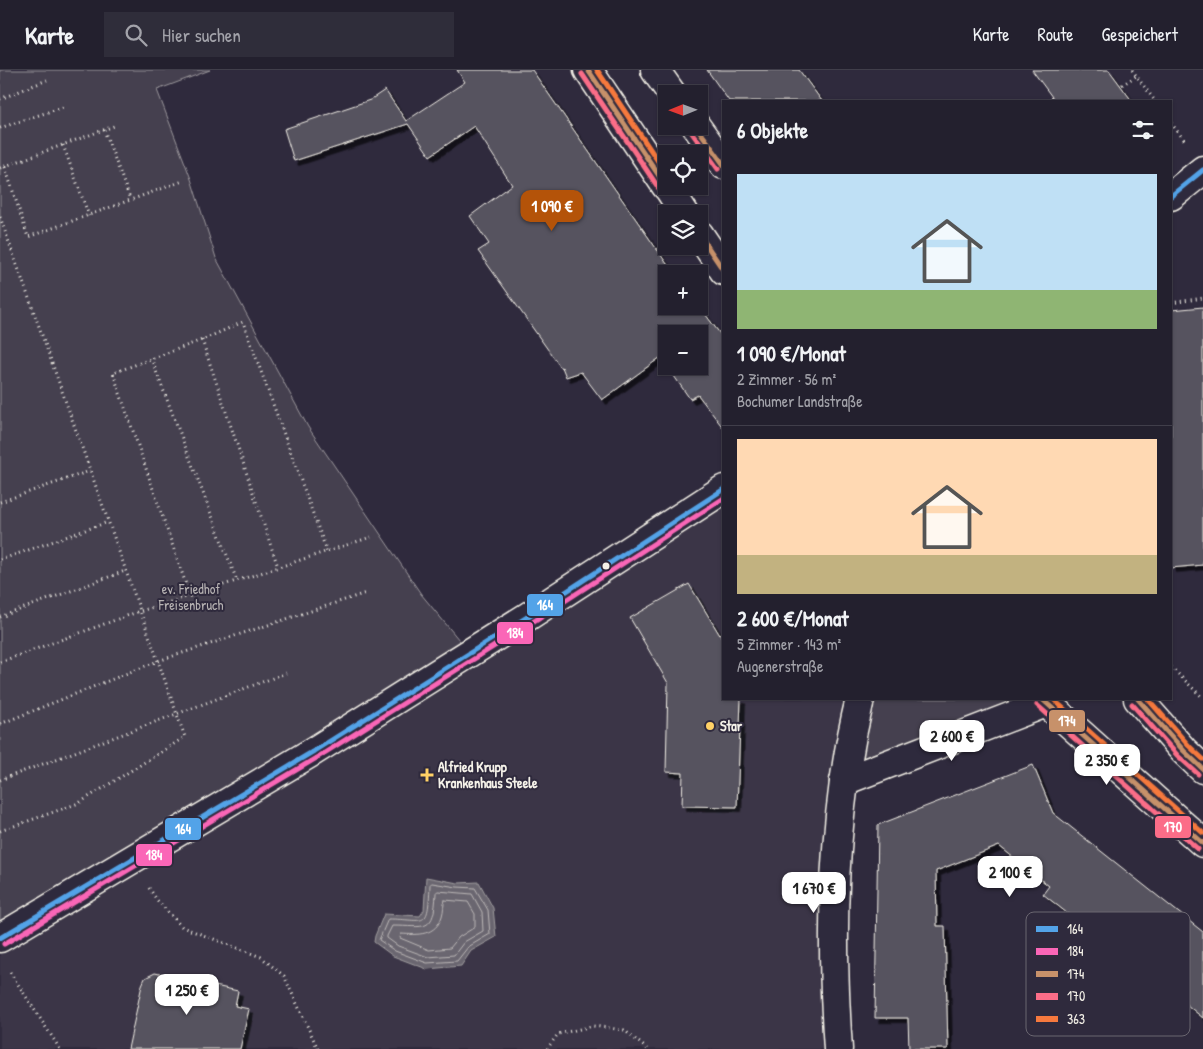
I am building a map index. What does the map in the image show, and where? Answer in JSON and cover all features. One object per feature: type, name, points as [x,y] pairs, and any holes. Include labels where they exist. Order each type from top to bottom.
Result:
[{"type":"street","points":[[588,70],[658,174]]},
{"type":"street","points":[[655,70],[666,85]]},
{"type":"street","points":[[702,135],[722,162]]},
{"type":"street","points":[[1172,195],[1203,170]]},
{"type":"street","points":[[708,247],[722,268]]},
{"type":"street","points":[[0,938],[314,750],[462,658],[722,489]]},
{"type":"street","points":[[838,1049],[834,993],[836,846],[844,780],[860,700]]},
{"type":"street","points":[[1139,700],[1184,751],[1203,769]]},
{"type":"street","points":[[844,780],[1044,701],[1203,843]]},
{"type":"path","points":[[1132,70],[1154,100]]},
{"type":"path","points":[[1122,85],[1136,76]]},
{"type":"path","points":[[0,99],[47,80]]},
{"type":"path","points":[[0,128],[66,106]]},
{"type":"path","points":[[0,168],[114,126]]},
{"type":"path","points":[[104,130],[130,199]]},
{"type":"path","points":[[63,145],[88,216]]},
{"type":"path","points":[[5,166],[28,237],[183,180]]},
{"type":"path","points":[[0,218],[2,229],[185,737],[79,803],[0,830]]},
{"type":"path","points":[[1172,303],[1203,298]]},
{"type":"path","points":[[190,596],[113,373],[202,340],[243,322],[327,552]]},
{"type":"path","points":[[202,340],[278,567]]},
{"type":"path","points":[[150,358],[237,581]]},
{"type":"path","points":[[0,502],[90,471]]},
{"type":"path","points":[[0,560],[108,522]]},
{"type":"path","points":[[0,662],[140,611],[371,537]]},
{"type":"path","points":[[0,617],[125,571]]},
{"type":"path","points":[[0,724],[158,661],[366,593]]},
{"type":"path","points":[[1172,668],[1203,698]]},
{"type":"path","points":[[0,780],[286,673]]},
{"type":"path","points":[[131,861],[157,900],[182,927],[261,957],[284,976],[318,1049]]},
{"type":"path","points":[[5,966],[15,978],[60,1049]]},
{"type":"path","points":[[547,1049],[558,1034],[593,1026],[624,1030],[646,1049]]},
{"type":"shaded area","name":"Alfried Krupp Krankenhaus Steele","points":[[722,490],[722,700],[858,700],[836,1049],[0,1049],[0,939]]},
{"type":"green space","name":"ev. Friedhof Freisenbruch","points":[[0,70],[210,70],[157,90],[191,179],[216,258],[308,427],[421,594],[469,652],[0,936]]},
{"type":"green space","points":[[863,700],[1038,700],[846,777]]},
{"type":"water","points":[[426,877],[458,883],[479,882],[493,908],[496,937],[471,951],[461,966],[427,969],[393,956],[374,942],[384,914],[420,916],[424,910]]},
{"type":"building","points":[[457,70],[532,70],[658,251],[658,255],[661,255],[668,265],[658,265],[658,315],[706,315],[722,336],[722,426],[698,395],[690,399],[673,375],[708,375],[708,325],[658,325],[658,359],[602,400],[581,372],[566,377],[562,367],[478,251],[489,244],[470,216],[512,185],[474,126],[430,156],[408,124],[294,161],[284,129],[370,100],[385,90],[406,121],[465,82]]},
{"type":"building","points":[[707,70],[799,70],[821,100],[728,100]]},
{"type":"building","points":[[1032,70],[1109,70],[1131,100],[1054,100]]},
{"type":"building","points":[[1203,307],[1203,565],[1172,568],[1172,310]]},
{"type":"building","points":[[689,584],[722,639],[722,700],[741,700],[737,807],[682,806],[683,773],[666,772],[668,683],[630,618]]},
{"type":"building","points":[[1033,765],[1053,813],[1178,912],[1066,912],[1043,894],[1049,886],[999,846],[936,871],[937,926],[945,926],[948,1049],[909,1049],[908,1018],[875,1018],[878,825]]},
{"type":"building","points":[[1190,922],[1203,932],[1203,1018],[1190,1007]]},
{"type":"building","points":[[155,973],[238,991],[235,1006],[249,1009],[240,1049],[128,1049],[142,985],[145,978]]},
{"type":"transit line","name":"174","points":[[588,70],[658,174]]},
{"type":"transit line","name":"363","points":[[597,70],[658,161]]},
{"type":"transit line","name":"170","points":[[582,74],[658,187]]},
{"type":"transit line","name":"170","points":[[694,135],[718,169]]},
{"type":"transit line","name":"174","points":[[702,135],[722,162]]},
{"type":"transit line","name":"164","points":[[1172,195],[1203,170]]},
{"type":"transit line","name":"174","points":[[708,247],[722,268]]},
{"type":"transit line","name":"164","points":[[0,938],[314,751],[527,617],[722,490]]},
{"type":"transit line","name":"184","points":[[4,944],[318,757],[531,623],[722,499]]},
{"type":"transit line","name":"174","points":[[1043,700],[1203,843]]},
{"type":"transit line","name":"363","points":[[1054,700],[1203,833]]},
{"type":"transit line","name":"174","points":[[1139,700],[1184,751],[1203,769]]},
{"type":"transit line","name":"363","points":[[1149,700],[1189,746],[1203,759]]},
{"type":"transit line","name":"170","points":[[1132,704],[1178,756],[1198,774]]},
{"type":"transit line","name":"170","points":[[1037,705],[1198,849]]},
{"type":"place","name":"Star","points":[[710,726]]},
{"type":"place","name":"Alfried Krupp Krankenhaus Steele","points":[[427,775]]}]
